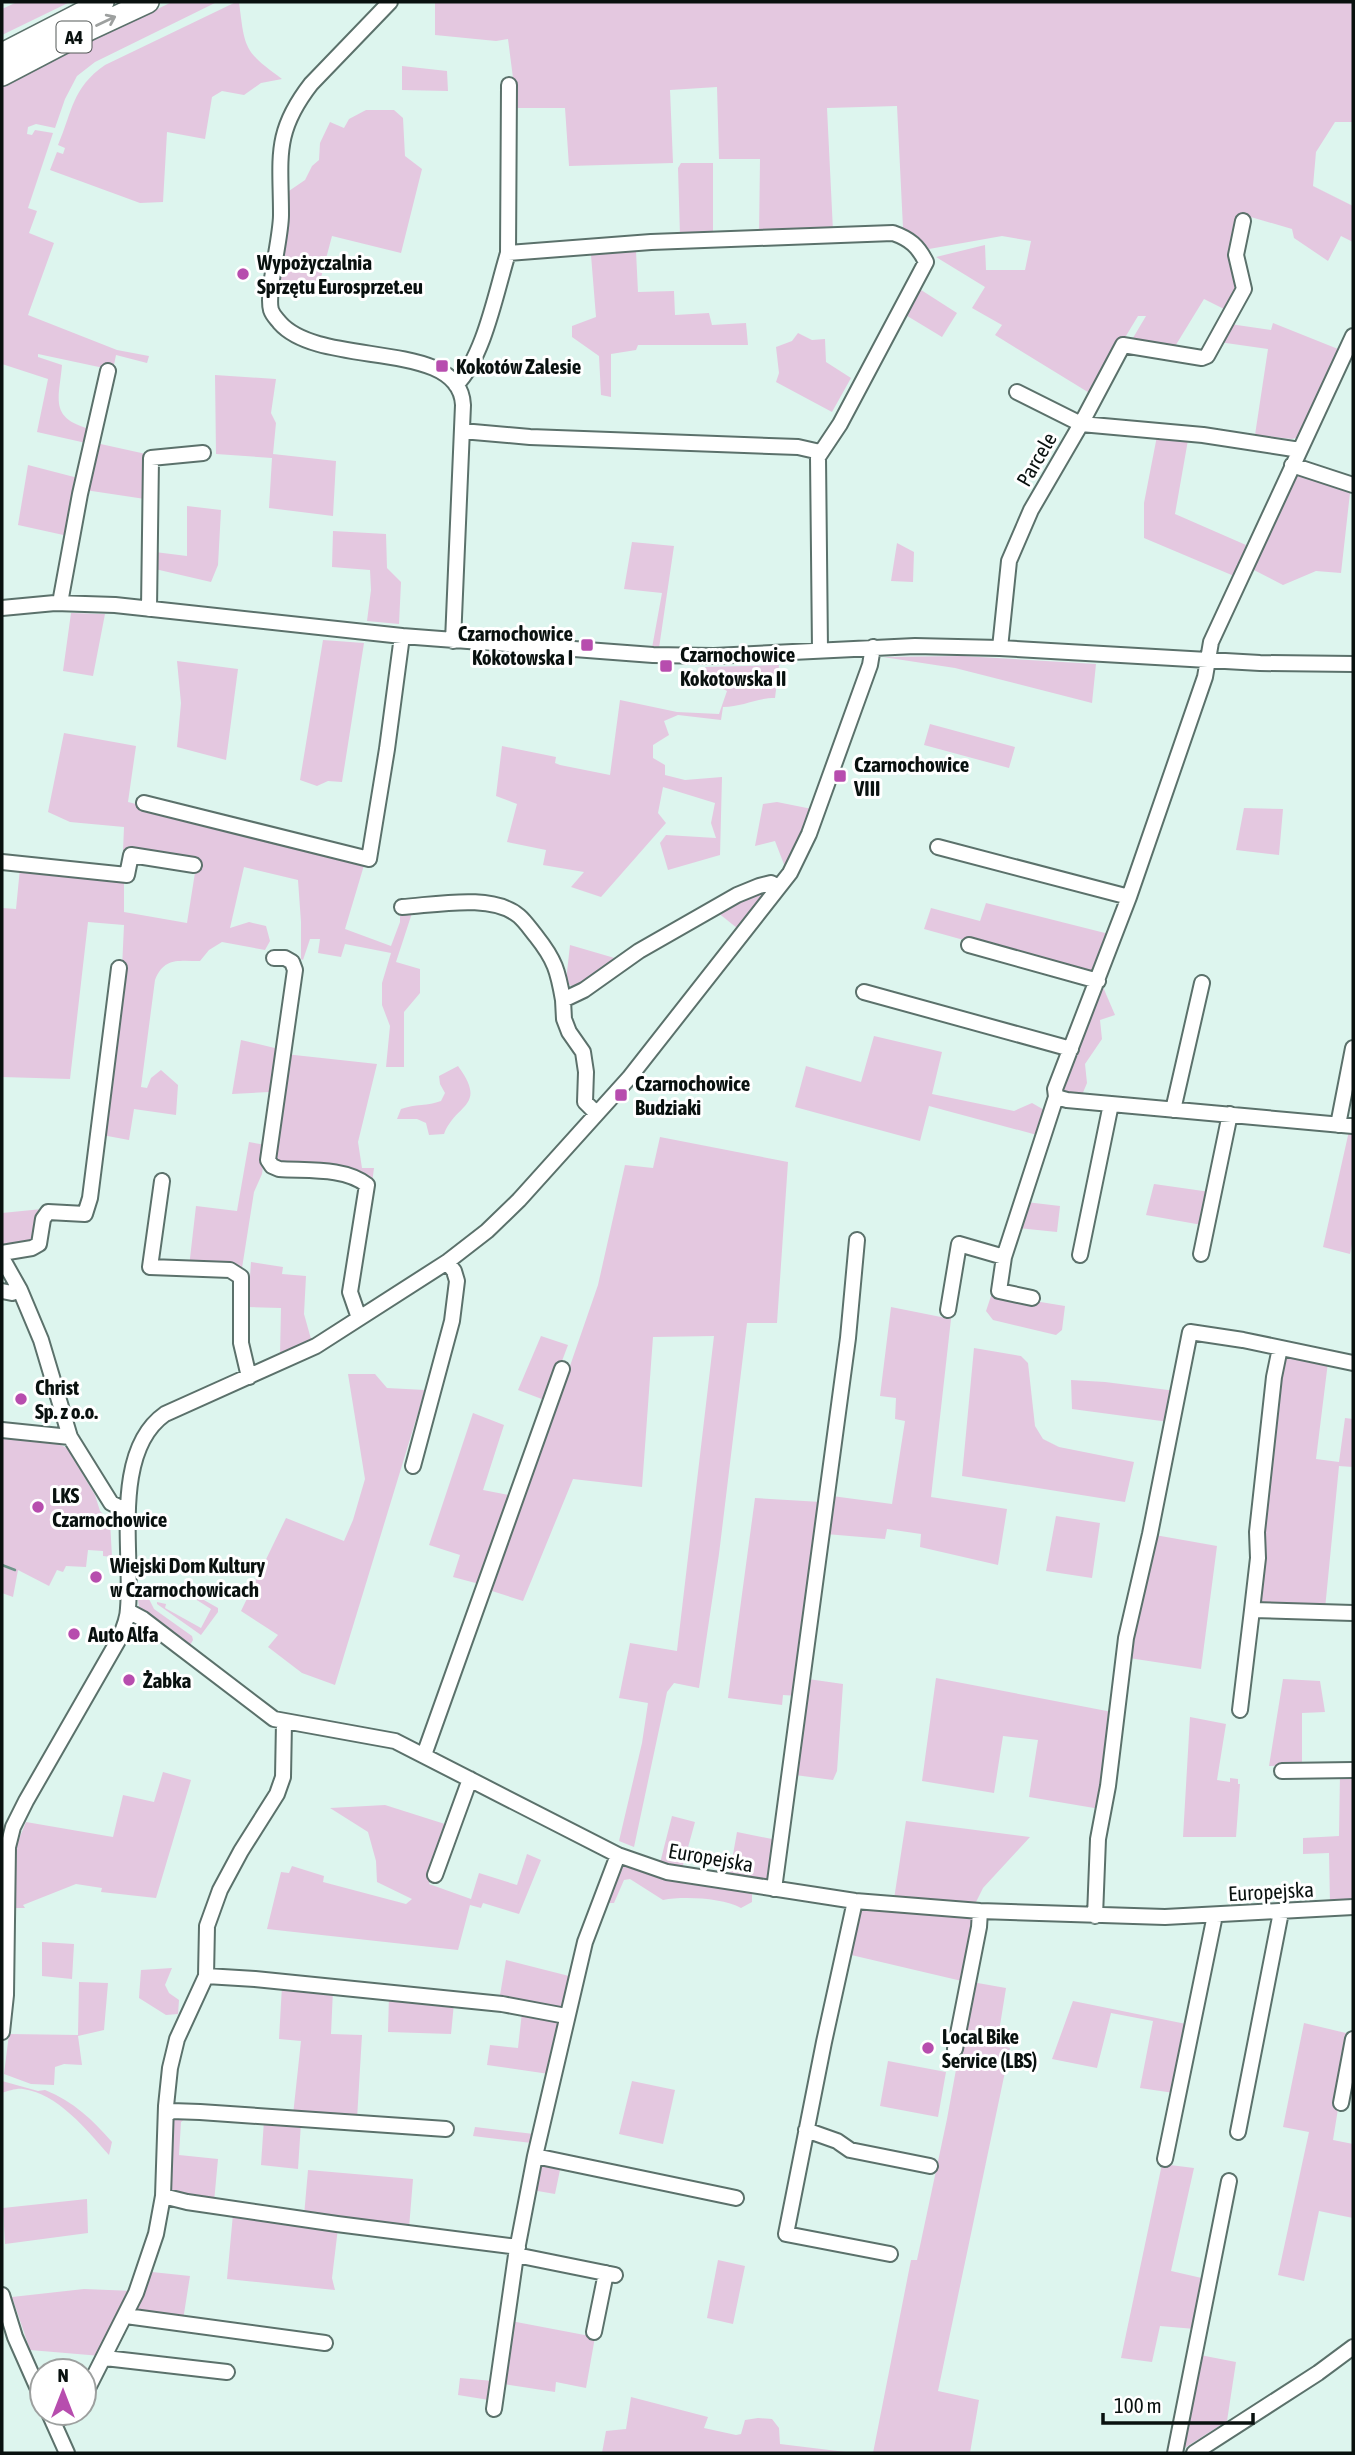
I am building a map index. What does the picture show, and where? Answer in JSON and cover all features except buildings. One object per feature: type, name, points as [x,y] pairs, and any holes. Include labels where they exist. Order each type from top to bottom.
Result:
[{"type":"highway","points":[[2,43],[86,2]]},
{"type":"highway","name":"A4","points":[[2,54],[103,2]]},
{"type":"highway","name":"A4","points":[[2,75],[148,2]]},
{"type":"street","points":[[390,2],[311,84],[294,108],[285,127],[279,153],[281,229],[270,309],[284,327],[300,338],[334,349],[431,365],[456,385],[463,399],[453,641]]},
{"type":"street","points":[[456,385],[467,373],[478,350],[509,253],[509,85]]},
{"type":"street","points":[[1017,392],[1081,424],[1123,345],[1202,358],[1207,356],[1244,289],[1236,255],[1243,221]]},
{"type":"street","points":[[509,253],[651,242],[893,233],[919,247],[926,262],[840,424],[820,452],[817,463],[820,649]]},
{"type":"street","points":[[1032,1298],[999,1291],[1004,1257],[1056,1097],[1055,1089],[1129,897],[1205,677],[1211,642],[1292,465],[1349,356],[1353,336]]},
{"type":"street","points":[[60,603],[80,494],[108,371]]},
{"type":"street","name":"Parcele","points":[[1000,648],[1009,561],[1031,510],[1081,424],[1203,435],[1300,450]]},
{"type":"street","points":[[462,430],[530,437],[798,447],[820,452]]},
{"type":"street","points":[[149,608],[151,458],[203,453]]},
{"type":"street","points":[[1292,465],[1353,485]]},
{"type":"street","points":[[2,608],[60,603],[149,608],[453,641],[663,656],[915,646],[1000,648],[1209,661],[1353,664]]},
{"type":"street","points":[[144,803],[369,859],[402,636]]},
{"type":"street","points":[[2,2032],[6,1995],[5,1848],[26,1801],[119,1639],[128,1611],[127,1511],[140,1445],[156,1421],[192,1401],[316,1346],[447,1262],[487,1231],[519,1200],[651,1051],[796,863],[810,834],[870,665],[873,647]]},
{"type":"street","points":[[938,846],[1129,897]]},
{"type":"street","points":[[2,862],[127,875],[131,855],[194,865]]},
{"type":"street","points":[[563,1000],[584,990],[639,951],[737,895],[771,883],[779,887]]},
{"type":"street","points":[[402,907],[484,903],[503,907],[518,915],[557,968],[564,1019],[569,1032],[583,1052],[586,1072],[585,1102],[596,1113]]},
{"type":"street","points":[[969,945],[1098,981]]},
{"type":"street","points":[[274,958],[285,958],[292,962],[295,970],[268,1160],[272,1166],[279,1169],[345,1174],[359,1178],[367,1185],[350,1292],[359,1318]]},
{"type":"street","points":[[119,968],[90,1198],[85,1214],[48,1212],[43,1219],[39,1244],[2,1256],[41,1340],[70,1437],[111,1503],[127,1511]]},
{"type":"street","points":[[1173,1110],[1202,983]]},
{"type":"street","points":[[864,992],[1071,1049]]},
{"type":"street","points":[[1056,1097],[1346,1126],[1353,1048]]},
{"type":"street","points":[[1080,1255],[1111,1104]]},
{"type":"street","points":[[1201,1254],[1230,1114]]},
{"type":"street","points":[[162,1181],[150,1267],[230,1270],[241,1277],[241,1343],[249,1377]]},
{"type":"street","points":[[774,1889],[845,1364],[857,1241]]},
{"type":"street","points":[[948,1310],[959,1244],[1004,1257]]},
{"type":"street","points":[[412,1466],[452,1321],[457,1281],[447,1262]]},
{"type":"street","points":[[2,1291],[12,1293],[20,1290]]},
{"type":"street","points":[[1095,1916],[1098,1839],[1108,1786],[1126,1638],[1191,1332],[1353,1363]]},
{"type":"street","points":[[1240,1710],[1258,1558],[1257,1532],[1274,1377],[1280,1348]]},
{"type":"street","points":[[424,1755],[562,1369]]},
{"type":"street","points":[[2,1430],[70,1437]]},
{"type":"street","points":[[1252,1610],[1353,1613]]},
{"type":"street","name":"Europejska","points":[[128,1611],[143,1619],[274,1719],[395,1741],[618,1855],[667,1872],[855,1900],[980,1911],[1095,1916],[1215,1915],[1353,1907]]},
{"type":"street","points":[[98,2371],[126,2316],[156,2234],[163,2196],[170,2068],[177,2039],[206,1976],[207,1926],[220,1889],[277,1794],[283,1777],[284,1722]]},
{"type":"street","points":[[1282,1771],[1353,1770]]},
{"type":"street","points":[[435,1875],[470,1779]]},
{"type":"street","points":[[494,2409],[517,2251],[566,2016],[585,1942],[618,1855]]},
{"type":"street","points":[[855,1900],[786,2234],[890,2253]]},
{"type":"street","points":[[955,2049],[980,1911]]},
{"type":"street","points":[[1238,2132],[1281,1912]]},
{"type":"street","points":[[1165,2158],[1215,1915]]},
{"type":"street","points":[[206,1976],[502,2004],[566,2016]]},
{"type":"street","points":[[1341,2103],[1353,2039]]},
{"type":"street","points":[[166,2116],[171,2111],[200,2112],[446,2129]]},
{"type":"street","points":[[806,2130],[837,2141],[850,2150],[930,2166]]},
{"type":"street","points":[[535,2155],[736,2198]]},
{"type":"street","points":[[1175,2453],[1229,2181]]},
{"type":"street","points":[[163,2196],[187,2202],[517,2251],[611,2274],[594,2332]]},
{"type":"street","points":[[2,2295],[15,2337],[28,2366]]},
{"type":"street","points":[[126,2316],[325,2343]]},
{"type":"street","points":[[1194,2453],[1318,2373],[1353,2347]]},
{"type":"street","points":[[105,2358],[228,2372]]},
{"type":"street","points":[[55,2427],[67,2453]]},
{"type":"shaded area","points":[[17,2],[70,2],[2,35],[2,9]]},
{"type":"shaded area","points":[[172,2],[217,2],[95,62],[77,76],[55,128],[36,124],[28,127],[27,134],[32,135],[35,130],[53,133],[28,208],[37,211],[29,233],[54,243],[28,315],[117,350],[149,356],[147,363],[116,355],[113,370],[38,354],[38,357],[62,365],[59,406],[67,419],[89,429],[86,443],[37,432],[48,379],[2,364],[2,87],[26,72]]},
{"type":"shaded area","points":[[239,2],[248,47],[260,62],[282,79],[261,83],[244,95],[222,91],[212,97],[205,139],[167,132],[163,202],[140,203],[50,170],[57,152],[63,154],[65,148],[58,145],[75,101],[94,74],[105,65]]},
{"type":"shaded area","points":[[435,2],[1353,2],[1353,122],[1335,122],[1316,152],[1313,186],[1353,206],[1353,242],[1341,236],[1328,261],[1294,238],[1292,229],[1244,215],[1240,289],[1228,311],[1204,299],[1174,348],[1130,343],[1146,316],[1138,316],[1091,394],[995,335],[1002,325],[972,308],[985,287],[936,257],[985,245],[986,270],[1025,270],[1031,241],[1002,236],[929,249],[903,228],[897,106],[827,108],[833,231],[759,235],[760,159],[719,159],[717,87],[670,90],[673,163],[569,166],[565,108],[512,108],[513,78],[508,39],[496,41],[435,35]]},
{"type":"shaded area","points":[[402,66],[447,71],[448,91],[402,90]]},
{"type":"shaded area","points":[[366,110],[394,110],[403,118],[405,156],[422,169],[401,253],[332,236],[318,289],[278,279],[288,218],[286,193],[305,180],[312,166],[319,160],[320,143],[330,122],[344,128],[349,119]]},
{"type":"shaded area","points":[[681,163],[713,163],[713,237],[680,236],[678,168]]},
{"type":"shaded area","points":[[636,251],[638,292],[674,291],[675,315],[709,313],[712,325],[746,323],[748,345],[638,345],[636,350],[611,354],[611,397],[601,395],[599,356],[572,337],[572,326],[596,317],[591,255]]},
{"type":"shaded area","points":[[918,288],[957,313],[942,337],[904,314]]},
{"type":"shaded area","points":[[1273,323],[1338,349],[1299,437],[1292,439],[1255,435],[1268,349],[1219,342],[1230,324],[1271,330]]},
{"type":"shaded area","points":[[798,333],[812,340],[825,339],[826,362],[851,378],[832,412],[776,382],[779,373],[776,347],[792,341]]},
{"type":"shaded area","points":[[215,375],[276,379],[271,413],[276,423],[273,454],[336,461],[333,516],[269,508],[272,458],[216,454]]},
{"type":"shaded area","points":[[1157,436],[1188,440],[1175,514],[1246,545],[1234,576],[1144,538],[1144,503]]},
{"type":"shaded area","points":[[96,443],[146,454],[145,499],[85,490]]},
{"type":"shaded area","points":[[28,465],[78,478],[68,536],[18,525]]},
{"type":"shaded area","points":[[1302,473],[1350,493],[1341,573],[1316,571],[1283,585],[1250,568],[1295,474]]},
{"type":"shaded area","points":[[187,506],[221,510],[218,565],[211,582],[155,569],[155,552],[187,556]]},
{"type":"shaded area","points":[[333,531],[386,534],[387,568],[401,582],[399,624],[367,621],[371,590],[370,570],[332,567]]},
{"type":"shaded area","points":[[632,542],[674,546],[659,648],[652,648],[662,593],[624,589]]},
{"type":"shaded area","points":[[897,543],[914,552],[913,582],[891,581]]},
{"type":"shaded area","points":[[71,613],[105,614],[93,676],[63,671]]},
{"type":"shaded area","points":[[323,640],[364,643],[342,782],[328,781],[317,786],[300,780]]},
{"type":"shaded area","points":[[963,656],[1096,664],[1092,703],[955,668],[883,657]]},
{"type":"shaded area","points":[[177,661],[238,669],[226,760],[177,747],[181,703]]},
{"type":"shaded area","points":[[779,665],[775,698],[723,707],[721,720],[678,715],[664,721],[669,735],[653,745],[653,758],[665,765],[665,775],[685,780],[722,777],[720,855],[668,870],[660,843],[666,835],[716,838],[711,823],[715,803],[663,787],[658,813],[666,823],[601,897],[571,887],[584,872],[543,865],[546,850],[507,842],[517,804],[496,796],[502,746],[556,757],[555,763],[560,765],[610,775],[620,700],[677,712],[719,714],[727,691],[711,682],[705,667]]},
{"type":"shaded area","points":[[930,724],[1015,747],[1009,768],[924,745]]},
{"type":"shaded area","points":[[64,733],[136,746],[128,802],[365,862],[345,929],[391,946],[400,922],[400,910],[413,910],[396,962],[420,969],[420,993],[404,1012],[404,1067],[386,1067],[390,1026],[382,1005],[382,983],[391,953],[345,944],[341,957],[318,953],[320,939],[310,939],[303,960],[301,959],[298,880],[244,867],[230,928],[249,922],[266,926],[270,941],[265,950],[222,942],[209,950],[200,961],[168,964],[155,980],[141,1087],[147,1088],[151,1078],[161,1070],[178,1085],[176,1115],[134,1109],[129,1140],[102,1135],[122,968],[124,925],[88,922],[70,1079],[2,1077],[2,908],[16,909],[20,868],[124,882],[124,912],[187,923],[197,860],[123,851],[124,827],[70,822],[48,812]]},
{"type":"shaded area","points":[[777,802],[812,809],[809,822],[785,867],[775,841],[755,846],[763,804]]},
{"type":"shaded area","points":[[1244,808],[1283,809],[1279,855],[1236,850]]},
{"type":"shaded area","points":[[765,889],[769,892],[737,928],[717,912]]},
{"type":"shaded area","points":[[986,903],[1109,934],[1098,969],[1087,974],[924,929],[931,908],[980,921]]},
{"type":"shaded area","points":[[570,945],[618,959],[580,987],[571,986],[566,981]]},
{"type":"shaded area","points":[[1100,980],[1115,1015],[1100,1020],[1102,1039],[1085,1064],[1087,1083],[1082,1095],[1064,1094],[1060,1088]]},
{"type":"shaded area","points":[[874,1036],[942,1052],[932,1094],[1014,1111],[1032,1103],[1046,1111],[1037,1135],[929,1106],[920,1141],[795,1107],[806,1066],[861,1082]]},
{"type":"shaded area","points":[[241,1040],[279,1049],[274,1086],[269,1092],[232,1094]]},
{"type":"shaded area","points":[[285,1054],[377,1064],[358,1142],[362,1168],[374,1168],[372,1183],[279,1163],[273,1154]]},
{"type":"shaded area","points":[[458,1066],[467,1079],[470,1097],[444,1134],[429,1135],[426,1123],[417,1119],[397,1119],[401,1109],[441,1101],[445,1093],[439,1076]]},
{"type":"shaded area","points":[[1349,1131],[1353,1131],[1353,1239],[1350,1254],[1323,1247]]},
{"type":"shaded area","points":[[660,1137],[788,1162],[777,1323],[747,1323],[719,1554],[699,1688],[674,1683],[667,1692],[634,1847],[619,1841],[642,1743],[648,1703],[619,1698],[630,1643],[677,1651],[714,1336],[653,1337],[642,1487],[573,1479],[523,1601],[492,1591],[598,1285],[625,1165],[653,1168]]},
{"type":"shaded area","points":[[249,1142],[266,1145],[262,1174],[254,1192],[242,1268],[189,1267],[196,1206],[237,1211]]},
{"type":"shaded area","points":[[1154,1184],[1210,1192],[1202,1225],[1146,1215]]},
{"type":"shaded area","points":[[1026,1202],[1060,1206],[1057,1232],[1018,1228]]},
{"type":"shaded area","points":[[42,1209],[36,1241],[2,1247],[2,1213]]},
{"type":"shaded area","points":[[251,1262],[283,1267],[282,1274],[306,1276],[304,1314],[311,1339],[280,1355],[281,1308],[248,1307]]},
{"type":"shaded area","points":[[993,1290],[1003,1296],[1065,1306],[1062,1330],[1056,1335],[993,1320],[986,1311]]},
{"type":"shaded area","points":[[891,1307],[951,1319],[931,1497],[1007,1509],[998,1565],[920,1547],[921,1534],[887,1529],[885,1539],[826,1534],[832,1496],[892,1504],[905,1421],[895,1419],[896,1398],[880,1396]]},
{"type":"shaded area","points":[[541,1336],[568,1345],[547,1401],[518,1390]]},
{"type":"shaded area","points":[[974,1348],[1021,1356],[1028,1363],[1035,1426],[1043,1439],[1059,1447],[1134,1462],[1125,1502],[962,1476]]},
{"type":"shaded area","points":[[1286,1356],[1328,1362],[1316,1459],[1339,1462],[1345,1418],[1353,1419],[1353,1467],[1339,1466],[1325,1609],[1259,1606],[1260,1536],[1282,1359]]},
{"type":"shaded area","points":[[348,1374],[375,1374],[387,1388],[425,1390],[335,1685],[302,1673],[268,1647],[278,1635],[241,1611],[286,1518],[344,1541],[365,1479]]},
{"type":"shaded area","points":[[1071,1380],[1176,1391],[1169,1422],[1072,1409]]},
{"type":"shaded area","points":[[473,1413],[504,1425],[483,1490],[514,1496],[483,1585],[453,1577],[460,1555],[429,1545]]},
{"type":"shaded area","points":[[2,1431],[54,1442],[67,1448],[95,1495],[100,1511],[110,1521],[112,1557],[103,1556],[103,1551],[88,1550],[86,1567],[66,1566],[63,1572],[57,1570],[49,1586],[18,1570],[13,1597],[2,1593]]},
{"type":"shaded area","points":[[755,1498],[821,1502],[798,1696],[783,1695],[782,1705],[728,1698]]},
{"type":"shaded area","points":[[1056,1516],[1100,1523],[1092,1578],[1046,1571]]},
{"type":"shaded area","points":[[1155,1535],[1217,1546],[1201,1669],[1129,1658]]},
{"type":"shaded area","points":[[181,1587],[218,1608],[218,1612],[201,1635],[157,1604],[166,1604],[165,1608],[201,1628],[211,1609],[181,1590],[177,1595],[169,1595],[172,1590]]},
{"type":"shaded area","points":[[145,1591],[154,1609],[192,1636],[189,1647],[158,1625],[139,1607],[137,1592]]},
{"type":"shaded area","points":[[936,1678],[1112,1712],[1100,1809],[1029,1797],[1038,1740],[1003,1736],[994,1793],[922,1781]]},
{"type":"shaded area","points":[[808,1679],[843,1684],[837,1771],[833,1780],[795,1775]]},
{"type":"shaded area","points":[[1283,1679],[1320,1681],[1325,1712],[1302,1713],[1302,1765],[1269,1766]]},
{"type":"shaded area","points":[[1190,1717],[1226,1724],[1217,1780],[1230,1782],[1230,1778],[1238,1779],[1240,1784],[1236,1837],[1183,1837]]},
{"type":"shaded area","points":[[163,1772],[191,1780],[156,1898],[101,1892],[102,1888],[76,1884],[23,1905],[25,1908],[15,1908],[16,1846],[26,1822],[113,1837],[123,1795],[154,1802]]},
{"type":"shaded area","points":[[1340,1774],[1353,1774],[1353,1902],[1330,1904],[1329,1853],[1303,1854],[1303,1838],[1339,1836]]},
{"type":"shaded area","points":[[385,1805],[448,1825],[429,1884],[471,1899],[479,1873],[517,1885],[527,1854],[541,1860],[519,1914],[483,1903],[481,1908],[470,1905],[458,1950],[267,1929],[281,1872],[289,1873],[292,1866],[324,1876],[323,1882],[406,1904],[412,1899],[377,1882],[376,1861],[368,1832],[330,1808]]},
{"type":"shaded area","points":[[672,1816],[695,1822],[682,1869],[660,1863]]},
{"type":"shaded area","points":[[906,1821],[1030,1837],[983,1888],[975,1904],[894,1899]]},
{"type":"shaded area","points":[[737,1832],[777,1840],[771,1878],[765,1882],[729,1877]]},
{"type":"shaded area","points":[[620,1864],[752,1891],[752,1902],[741,1908],[703,1899],[663,1900],[630,1879],[624,1880],[614,1903],[606,1903]]},
{"type":"shaded area","points":[[858,1906],[974,1916],[966,1982],[847,1954]]},
{"type":"shaded area","points":[[42,1942],[74,1944],[72,1979],[42,1976]]},
{"type":"shaded area","points":[[506,1960],[569,1976],[564,2010],[499,2001]]},
{"type":"shaded area","points":[[172,1968],[165,1985],[169,1993],[179,2000],[178,2014],[166,2015],[139,1998],[141,1970]]},
{"type":"shaded area","points":[[79,1982],[108,1983],[104,2030],[78,2036],[82,2065],[64,2064],[55,2067],[54,2085],[31,2084],[4,2074],[9,2034],[78,2035]]},
{"type":"shaded area","points":[[972,1982],[1006,1988],[997,2044],[1010,2048],[938,2391],[979,2400],[970,2453],[873,2453],[911,2260],[917,2260],[947,2119]]},
{"type":"shaded area","points":[[282,1986],[333,1990],[331,2034],[362,2035],[357,2119],[293,2115],[301,2041],[279,2039]]},
{"type":"shaded area","points":[[389,1995],[454,2003],[451,2034],[388,2032]]},
{"type":"shaded area","points":[[1073,2001],[1191,2025],[1174,2093],[1140,2088],[1153,2021],[1111,2013],[1097,2068],[1052,2059]]},
{"type":"shaded area","points":[[522,2012],[558,2019],[560,2023],[549,2074],[487,2065],[490,2045],[518,2048]]},
{"type":"shaded area","points":[[1304,2023],[1350,2034],[1333,2140],[1353,2144],[1353,2218],[1319,2211],[1304,2281],[1278,2275],[1309,2132],[1283,2127]]},
{"type":"shaded area","points":[[888,2061],[946,2072],[938,2117],[880,2106]]},
{"type":"shaded area","points":[[2,2081],[38,2091],[45,2090],[73,2105],[112,2142],[109,2155],[81,2124],[48,2097],[23,2089],[2,2093]]},
{"type":"shaded area","points":[[632,2081],[675,2090],[663,2144],[619,2134]]},
{"type":"shaded area","points":[[190,2115],[181,2122],[179,2155],[218,2159],[214,2202],[173,2194],[170,2179],[172,2119]]},
{"type":"shaded area","points":[[264,2120],[301,2123],[298,2169],[261,2165]]},
{"type":"shaded area","points":[[475,2127],[534,2134],[532,2143],[473,2136]]},
{"type":"shaded area","points":[[538,2161],[561,2165],[555,2194],[532,2190]]},
{"type":"shaded area","points":[[1162,2164],[1194,2168],[1171,2271],[1206,2279],[1195,2329],[1160,2326],[1152,2362],[1121,2358]]},
{"type":"shaded area","points":[[308,2170],[413,2179],[409,2228],[304,2216]]},
{"type":"shaded area","points":[[87,2199],[88,2233],[5,2244],[3,2208]]},
{"type":"shaded area","points":[[233,2214],[338,2228],[332,2278],[335,2290],[227,2279]]},
{"type":"shaded area","points":[[718,2260],[745,2266],[733,2324],[707,2318]]},
{"type":"shaded area","points":[[152,2272],[190,2276],[183,2320],[133,2312]]},
{"type":"shaded area","points":[[84,2289],[134,2291],[101,2356],[30,2350],[12,2297]]},
{"type":"shaded area","points":[[511,2321],[595,2337],[586,2388],[556,2382],[555,2392],[504,2384]]},
{"type":"shaded area","points":[[1200,2355],[1236,2362],[1227,2421],[1180,2451]]},
{"type":"shaded area","points":[[460,2378],[493,2381],[489,2400],[458,2395]]},
{"type":"shaded area","points":[[631,2397],[708,2417],[704,2428],[736,2435],[741,2434],[745,2420],[772,2419],[779,2428],[780,2444],[854,2453],[602,2453],[606,2431],[626,2429]]},
{"type":"waterway","points":[[2,1565],[15,1570]]},
{"type":"place","name":"Wypożyczalnia Sprzętu Eurosprzet.eu","points":[[243,274]]},
{"type":"place","name":"Kokotów Zalesie","points":[[442,366]]},
{"type":"place","name":"Czarnochowice Kokotowska I","points":[[587,645]]},
{"type":"place","name":"Czarnochowice Kokotowska II","points":[[666,666]]},
{"type":"place","name":"Czarnochowice VIII","points":[[840,776]]},
{"type":"place","name":"Czarnochowice Budziaki","points":[[621,1095]]},
{"type":"place","name":"Christ Sp. z o.o.","points":[[21,1399]]},
{"type":"place","name":"LKS Czarnochowice","points":[[38,1507]]},
{"type":"place","name":"Wiejski Dom Kultury w Czarnochowicach","points":[[96,1577]]},
{"type":"place","name":"Auto Alfa","points":[[74,1634]]},
{"type":"place","name":"Żabka","points":[[129,1680]]},
{"type":"place","name":"Local Bike Service (LBS)","points":[[928,2048]]}]
